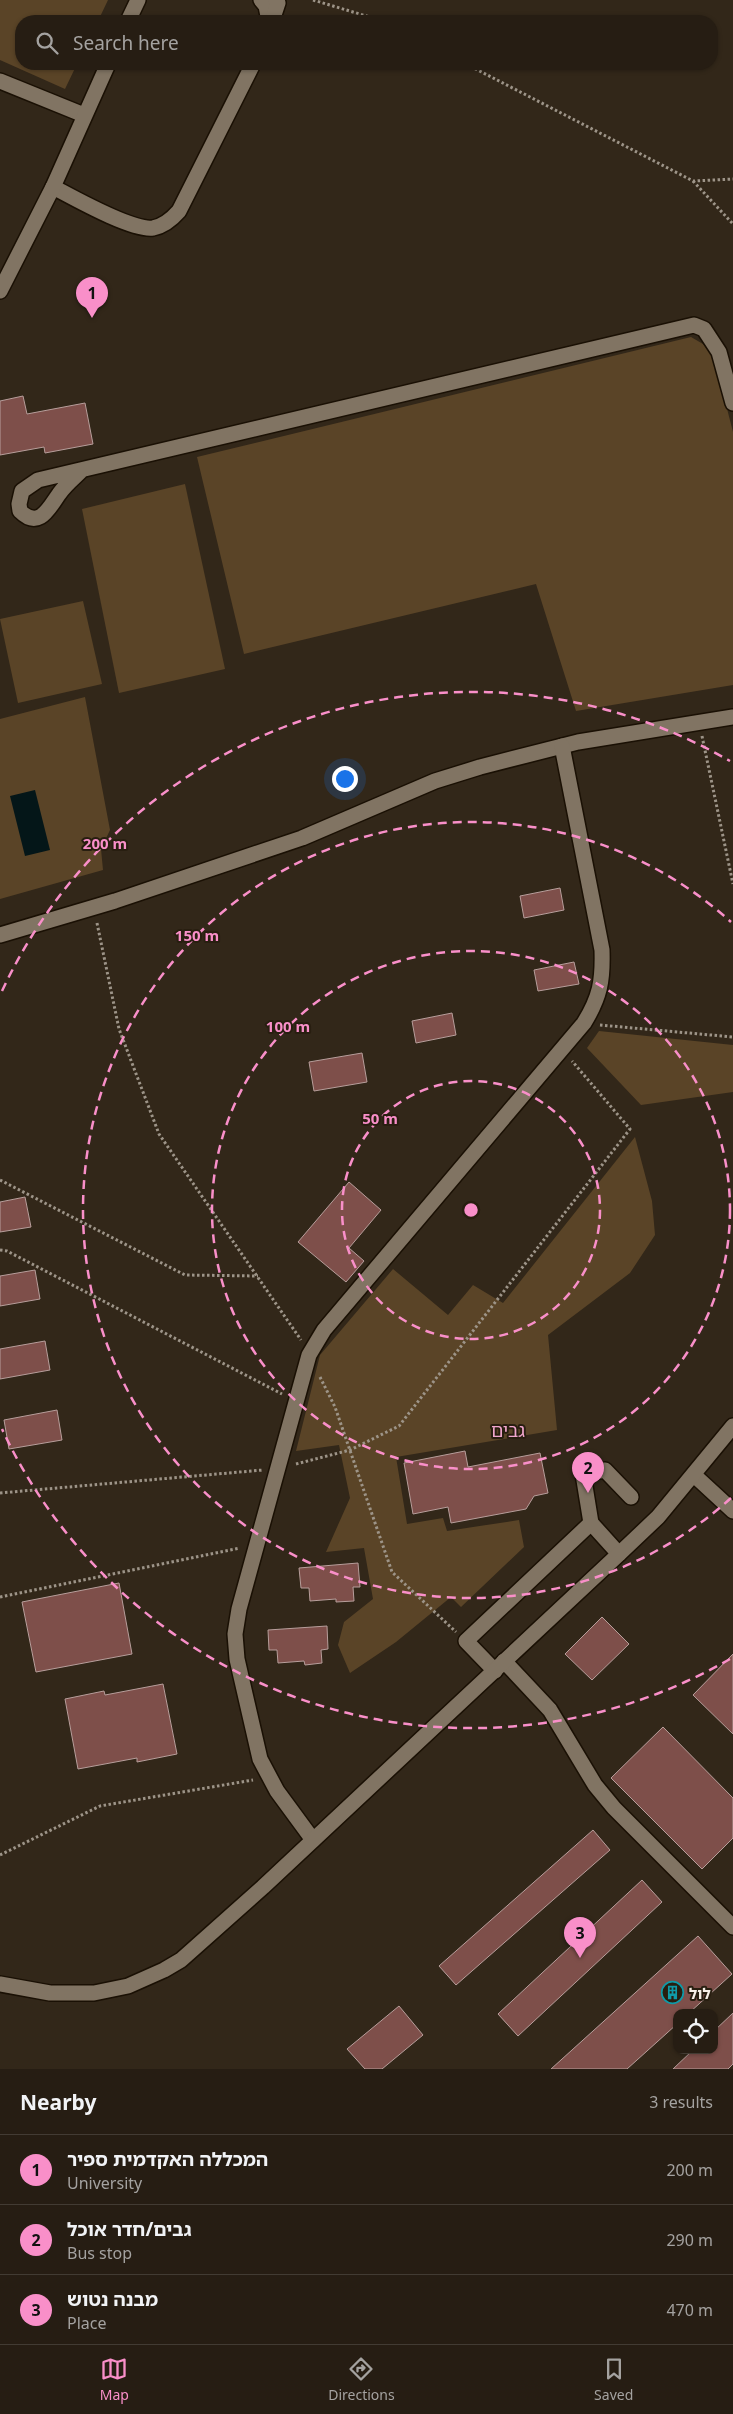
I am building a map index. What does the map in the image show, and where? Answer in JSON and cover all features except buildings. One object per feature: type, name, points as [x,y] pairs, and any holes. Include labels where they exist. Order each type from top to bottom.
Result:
[{"type":"street","points":[[131,15],[138,0]]},
{"type":"street","points":[[261,0],[266,6],[269,15]]},
{"type":"street","points":[[273,15],[278,3],[276,0]]},
{"type":"street","points":[[0,291],[53,187],[105,70]]},
{"type":"street","points":[[53,187],[138,228],[154,228],[169,222],[179,211],[250,70]]},
{"type":"street","points":[[0,81],[84,115]]},
{"type":"street","points":[[82,470],[694,326],[704,329],[719,352],[733,402]]},
{"type":"street","points":[[0,935],[93,907],[302,838],[435,781],[503,760],[562,746],[733,717]]},
{"type":"street","points":[[314,1840],[277,1791],[260,1759],[237,1659],[235,1634],[256,1545],[309,1355],[324,1330],[562,1050],[584,1023],[596,1003],[603,977],[602,950],[562,746]]},
{"type":"street","points":[[0,1984],[50,1993],[74,1994],[105,1991],[128,1986],[146,1979],[164,1970],[198,1945],[314,1840],[620,1554],[658,1517],[694,1476],[733,1426]]},
{"type":"street","points":[[620,1554],[591,1524],[583,1474],[604,1470],[631,1497]]},
{"type":"street","points":[[694,1476],[733,1512]]},
{"type":"street","points":[[591,1524],[466,1640],[500,1666],[550,1710],[595,1785],[614,1808],[733,1927]]},
{"type":"path","points":[[313,0],[363,15]]},
{"type":"path","points":[[478,70],[693,181],[733,224]]},
{"type":"path","points":[[693,181],[733,178]]},
{"type":"path","points":[[699,723],[733,884]]},
{"type":"path","points":[[93,907],[119,1028],[159,1134],[296,1330],[335,1406],[392,1572],[466,1640]]},
{"type":"path","points":[[584,1023],[733,1037]]},
{"type":"path","points":[[0,1493],[277,1469],[350,1450],[399,1426],[630,1128],[562,1050]]},
{"type":"path","points":[[0,1180],[185,1276],[258,1276]]},
{"type":"path","points":[[0,1250],[7,1251],[295,1401]]},
{"type":"path","points":[[0,1597],[256,1545]]},
{"type":"path","points":[[0,1855],[100,1806],[270,1778]]},
{"type":"shaded area","points":[[0,0],[108,0],[101,15],[15,15],[15,67],[0,60]]},
{"type":"shaded area","points":[[22,70],[74,70],[65,89]]},
{"type":"shaded area","points":[[691,337],[703,344],[714,358],[733,432],[733,685],[576,711],[536,584],[244,654],[197,457]]},
{"type":"shaded area","points":[[185,484],[225,669],[119,693],[82,509]]},
{"type":"shaded area","points":[[83,601],[102,684],[18,703],[0,619]]},
{"type":"shaded area","points":[[85,697],[110,830],[101,849],[103,870],[0,899],[0,719]]},
{"type":"shaded area","points":[[35,790],[50,850],[25,856],[10,796]]},
{"type":"shaded area","points":[[599,1031],[733,1045],[733,1092],[641,1105],[587,1048]]},
{"type":"shaded area","points":[[635,1137],[652,1201],[655,1235],[630,1273],[548,1335],[557,1430],[396,1457],[407,1524],[443,1518],[447,1531],[519,1520],[524,1547],[461,1607],[451,1597],[396,1642],[350,1673],[338,1645],[344,1622],[373,1599],[364,1548],[326,1552],[350,1498],[339,1445],[296,1451],[320,1355],[393,1269],[448,1315],[473,1285],[503,1303]]},
{"type":"place","name":"המכללה האקדמית ספיר","points":[[92,318]]},
{"type":"place","name":"גבים/חדר אוכל","points":[[588,1493]]},
{"type":"place","name":"מבנה נטוש","points":[[580,1958]]},
{"type":"place","name":"לול","points":[[673,1993]]},
{"type":"district","name":"גבים","points":[[508,1430]]}]
